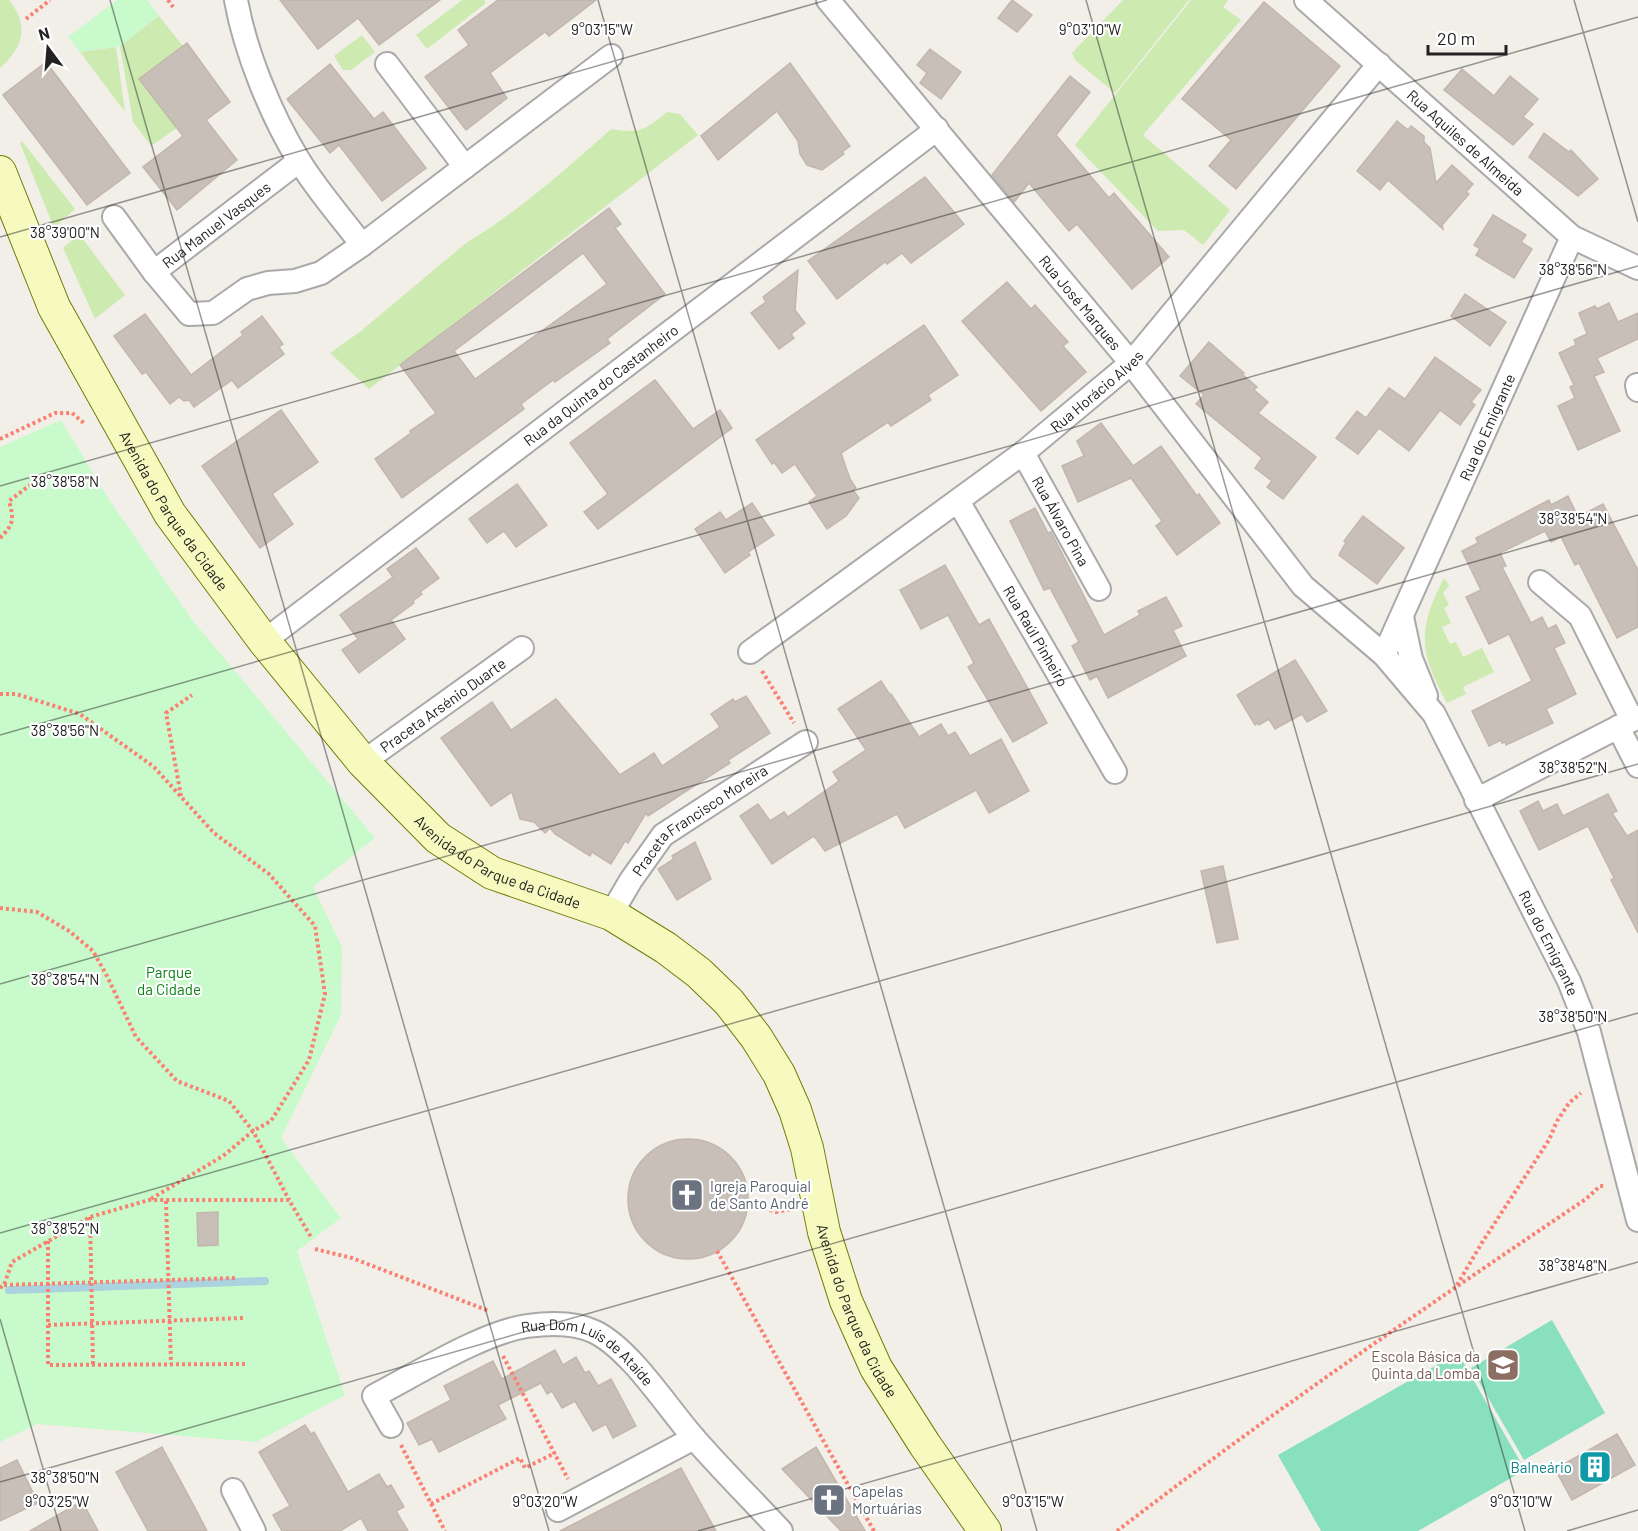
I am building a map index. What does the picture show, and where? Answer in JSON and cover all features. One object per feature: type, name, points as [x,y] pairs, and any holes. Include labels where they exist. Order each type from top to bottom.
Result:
[{"type":"street","points":[[236,0],[251,54],[279,126],[299,161],[362,244],[611,56]]},
{"type":"street","name":"Rua José Marques","points":[[828,0],[1131,363],[1303,586],[1384,655]]},
{"type":"street","name":"Rua Aquiles de Almeida","points":[[1306,0],[1572,237],[1638,268]]},
{"type":"street","points":[[387,64],[465,167]]},
{"type":"street","name":"Rua Horácio Alves","points":[[750,652],[1023,453],[1131,363],[1379,64]]},
{"type":"street","name":"Rua da Quinta do Castanheiro","points":[[264,641],[937,129]]},
{"type":"street","name":"Rua Manuel Vasques","points":[[299,161],[154,272],[189,314],[213,313],[247,289],[268,283],[295,281],[321,273],[362,244]]},
{"type":"street","name":"Avenida do Parque da Cidade","points":[[0,172],[54,306],[110,410],[170,513],[264,641],[363,762],[438,838],[492,873],[611,914],[666,948],[699,973],[729,1002],[756,1037],[779,1074],[795,1110],[807,1148],[824,1232],[846,1301],[876,1368],[925,1445],[986,1531]]},
{"type":"street","points":[[114,217],[154,272]]},
{"type":"street","name":"Rua do Emigrante","points":[[1434,714],[1384,655],[1572,237]]},
{"type":"street","points":[[1637,385],[1638,390]]},
{"type":"street","name":"Rua Álvaro Pina","points":[[1023,453],[1099,589]]},
{"type":"street","name":"Rua Raúl Pinheiro","points":[[958,501],[1115,772]]},
{"type":"street","points":[[1540,582],[1580,616],[1629,722],[1638,766]]},
{"type":"street","name":"Rua do Emigrante","points":[[1402,617],[1412,659],[1434,714],[1569,981],[1589,1032],[1638,1220]]},
{"type":"street","name":"Praceta Arsénio Duarte","points":[[363,762],[522,648]]},
{"type":"street","points":[[1476,800],[1629,722]]},
{"type":"street","name":"Praceta Francisco Moreira","points":[[611,914],[631,880],[663,835],[806,742]]},
{"type":"street","name":"Rua Dom Luís de Ataíde","points":[[391,1426],[375,1396],[461,1350],[492,1336],[526,1326],[561,1323],[594,1331],[617,1347],[694,1438],[781,1531]]},
{"type":"street","points":[[558,1510],[694,1438]]},
{"type":"street","points":[[233,1490],[254,1531]]},
{"type":"path","points":[[26,19],[50,0]]},
{"type":"path","points":[[168,0],[173,7]]},
{"type":"path","points":[[0,439],[55,413],[72,413],[84,423],[89,433]]},
{"type":"path","points":[[0,538],[10,528],[13,519],[9,501],[34,482]]},
{"type":"path","points":[[750,652],[806,742]]},
{"type":"path","points":[[0,694],[16,694],[80,714],[154,767],[214,833],[269,874],[315,926],[325,994],[309,1060],[271,1121],[253,1131],[223,1156],[149,1200],[90,1217],[12,1262],[2,1286],[237,1278]]},
{"type":"path","points":[[180,796],[166,713],[192,694]]},
{"type":"path","points":[[0,908],[37,912],[69,931],[93,951],[136,1037],[177,1081],[229,1101],[253,1131],[311,1237]]},
{"type":"path","points":[[1457,1286],[1483,1241],[1549,1140],[1557,1120],[1569,1103],[1600,1076]]},
{"type":"path","points":[[1117,1531],[1234,1443],[1457,1286],[1586,1199],[1600,1186],[1611,1187],[1629,1183]]},
{"type":"path","points":[[149,1200],[289,1200]]},
{"type":"path","points":[[166,1201],[171,1364]]},
{"type":"path","points":[[747,1202],[776,1212],[795,1208]]},
{"type":"path","points":[[90,1217],[93,1365]]},
{"type":"path","points":[[48,1240],[48,1365],[246,1364]]},
{"type":"path","points":[[315,1249],[352,1258],[400,1275],[526,1326]]},
{"type":"path","points":[[717,1251],[874,1531]]},
{"type":"path","points":[[48,1325],[243,1318]]},
{"type":"path","points":[[499,1347],[579,1499]]},
{"type":"path","points":[[391,1426],[445,1531]]},
{"type":"path","points":[[431,1504],[520,1458],[525,1468],[555,1453]]},
{"type":"green space","points":[[0,0],[9,0],[16,10],[20,19],[21,36],[14,52],[0,68]]},
{"type":"green space","points":[[117,0],[147,0],[159,16],[120,46],[80,52],[68,37]]},
{"type":"green space","points":[[462,0],[484,0],[486,3],[427,49],[416,35]]},
{"type":"green space","points":[[1123,0],[1189,0],[1115,93],[1075,60],[1072,53]]},
{"type":"green space","points":[[1191,0],[1228,0],[1223,7],[1241,20],[1143,135],[1230,210],[1203,245],[1184,230],[1158,231],[1075,145]]},
{"type":"green space","points":[[159,16],[183,46],[139,79],[177,128],[151,146],[133,122],[120,46]]},
{"type":"green space","points":[[362,35],[375,52],[351,70],[343,70],[334,56]]},
{"type":"green space","points":[[116,47],[125,112],[80,52]]},
{"type":"green space","points":[[667,112],[680,114],[698,135],[369,389],[330,353],[361,331],[466,243],[486,231],[541,189],[611,129],[636,131],[647,127]]},
{"type":"green space","points":[[22,141],[75,209],[54,228],[20,143]]},
{"type":"green space","points":[[79,234],[125,295],[95,319],[63,248]]},
{"type":"green space","name":"Parque da Cidade","points":[[61,420],[110,501],[193,621],[375,838],[313,887],[342,947],[341,1015],[281,1138],[341,1218],[297,1251],[345,1395],[256,1442],[37,1424],[0,1442],[0,447]]},
{"type":"green space","points":[[1444,578],[1449,585],[1443,593],[1449,605],[1444,608],[1451,623],[1442,627],[1450,644],[1456,642],[1463,657],[1482,648],[1494,672],[1463,687],[1466,694],[1447,703],[1431,669],[1425,641],[1429,612]]},
{"type":"green space","points":[[1552,1320],[1605,1413],[1524,1460],[1471,1368]]},
{"type":"green space","points":[[1458,1353],[1525,1470],[1418,1531],[1321,1531],[1278,1455]]},
{"type":"building","points":[[280,0],[440,0],[379,45],[358,18],[318,49]]},
{"type":"building","points":[[498,0],[596,0],[549,36],[545,32],[490,73],[507,98],[466,130],[425,77],[469,45],[458,30]]},
{"type":"building","points":[[1012,0],[1032,15],[1017,32],[998,18]]},
{"type":"building","points":[[1264,2],[1340,66],[1236,189],[1209,166],[1231,140],[1182,99]]},
{"type":"building","points":[[187,43],[230,102],[206,120],[237,160],[177,210],[143,167],[183,136],[139,79]]},
{"type":"building","points":[[930,49],[961,72],[941,99],[920,83],[927,73],[917,65]]},
{"type":"building","points":[[46,62],[130,173],[87,205],[3,95]]},
{"type":"building","points":[[790,63],[850,146],[842,152],[844,154],[822,170],[807,165],[800,154],[798,141],[777,111],[718,160],[701,136]]},
{"type":"building","points":[[330,64],[374,119],[383,112],[426,168],[382,201],[339,145],[330,153],[287,99]]},
{"type":"building","points":[[1462,69],[1494,96],[1510,76],[1538,99],[1523,117],[1533,124],[1513,145],[1444,90]]},
{"type":"building","points":[[1070,76],[1090,92],[1056,135],[1109,198],[1114,193],[1169,257],[1132,289],[1077,224],[1069,231],[1029,183],[1014,202],[992,175]]},
{"type":"building","points":[[1397,121],[1408,130],[1411,126],[1424,136],[1424,142],[1430,148],[1436,183],[1452,165],[1473,184],[1466,192],[1469,194],[1442,225],[1443,229],[1388,180],[1380,190],[1357,171]]},
{"type":"building","points":[[1544,133],[1569,152],[1571,150],[1598,179],[1578,196],[1529,157]]},
{"type":"building","points":[[925,177],[964,224],[911,263],[902,253],[887,264],[885,262],[837,299],[808,261]]},
{"type":"building","points":[[609,208],[621,224],[615,228],[665,294],[607,339],[610,343],[555,382],[553,380],[521,404],[524,409],[402,498],[375,459],[436,413],[400,365]],"holes":[[[583,253],[607,284],[475,379],[454,351]]]},
{"type":"building","points":[[1493,215],[1526,235],[1521,242],[1532,249],[1514,278],[1476,255],[1480,249],[1474,245]]},
{"type":"building","points":[[798,270],[795,310],[805,323],[791,334],[794,338],[779,349],[751,313],[766,302],[763,297]]},
{"type":"building","points":[[1007,282],[1031,309],[1035,305],[1068,342],[1063,346],[1086,372],[1041,411],[962,321]]},
{"type":"building","points":[[1465,294],[1506,322],[1490,346],[1451,316]]},
{"type":"building","points":[[1609,303],[1618,322],[1638,313],[1638,339],[1597,358],[1604,372],[1594,376],[1620,431],[1578,450],[1558,406],[1575,398],[1570,387],[1574,385],[1559,353],[1576,345],[1574,340],[1587,334],[1579,313],[1595,306],[1597,309]]},
{"type":"building","points":[[145,314],[191,375],[243,335],[241,332],[262,316],[283,344],[279,347],[284,354],[238,388],[232,380],[194,407],[189,400],[184,401],[179,397],[170,404],[146,372],[142,374],[114,336]]},
{"type":"building","points":[[924,325],[958,375],[928,395],[931,400],[891,426],[888,422],[841,453],[850,479],[856,488],[853,490],[859,498],[846,516],[827,529],[809,502],[817,496],[795,464],[782,473],[774,462],[772,464],[756,440]]},
{"type":"building","points":[[1209,342],[1244,373],[1242,374],[1257,387],[1254,390],[1268,402],[1258,413],[1316,457],[1283,499],[1267,487],[1272,481],[1255,468],[1262,458],[1196,404],[1204,395],[1180,376]]},
{"type":"building","points":[[1435,357],[1481,390],[1471,402],[1475,405],[1460,425],[1440,410],[1409,451],[1379,428],[1358,454],[1336,438],[1357,411],[1366,418],[1389,388],[1405,399]]},
{"type":"building","points":[[655,380],[693,429],[720,410],[732,428],[598,529],[584,512],[608,494],[570,443]]},
{"type":"building","points":[[281,410],[318,462],[272,494],[293,524],[260,548],[202,466]]},
{"type":"building","points":[[1101,423],[1133,466],[1161,446],[1197,496],[1199,494],[1220,523],[1177,555],[1156,526],[1162,521],[1131,478],[1078,502],[1062,466],[1084,456],[1077,441]]},
{"type":"building","points":[[517,484],[547,525],[516,547],[504,531],[487,543],[469,519]]},
{"type":"building","points":[[1568,496],[1578,517],[1603,504],[1638,570],[1638,627],[1617,638],[1579,563],[1575,565],[1561,537],[1551,542],[1545,531],[1500,553],[1506,566],[1502,567],[1531,623],[1542,617],[1548,629],[1556,625],[1565,643],[1554,648],[1576,694],[1546,709],[1553,723],[1506,745],[1501,740],[1489,746],[1472,711],[1532,681],[1509,634],[1489,644],[1466,597],[1481,590],[1462,551],[1478,543],[1476,538],[1549,500],[1551,505]]},
{"type":"building","points":[[752,503],[774,535],[748,552],[750,555],[725,573],[695,529],[720,512],[726,520]]},
{"type":"building","points":[[1035,508],[1048,533],[1051,532],[1104,635],[1140,615],[1138,611],[1166,597],[1182,626],[1173,630],[1186,656],[1108,698],[1097,676],[1090,680],[1072,646],[1079,642],[1050,588],[1044,590],[1010,521]]},
{"type":"building","points":[[1363,516],[1404,548],[1377,584],[1339,555],[1346,542],[1344,541]]},
{"type":"building","points":[[416,548],[439,578],[420,592],[422,594],[413,601],[414,603],[391,620],[405,639],[359,673],[342,650],[358,639],[340,615],[393,577],[387,569]]},
{"type":"building","points":[[945,565],[979,625],[989,619],[1047,723],[1013,742],[968,667],[974,663],[948,615],[921,629],[900,590]]},
{"type":"building","points":[[1295,660],[1327,711],[1307,722],[1302,714],[1275,729],[1269,719],[1255,725],[1237,695]]},
{"type":"building","points":[[881,681],[919,737],[941,724],[948,736],[955,732],[970,756],[1001,739],[1029,791],[989,813],[976,790],[905,828],[897,814],[825,851],[814,836],[772,864],[740,816],[758,804],[770,821],[784,812],[788,817],[839,781],[833,772],[866,750],[838,709]]},
{"type":"building","points":[[746,696],[770,733],[728,760],[730,763],[648,816],[646,813],[628,843],[625,841],[611,864],[592,852],[590,856],[555,834],[550,828],[545,833],[534,822],[520,819],[512,792],[491,806],[441,738],[492,702],[511,730],[556,699],[620,775],[654,753],[662,766],[720,727],[711,714],[733,699],[735,702]]},
{"type":"building","points":[[1608,794],[1617,811],[1612,813],[1627,836],[1638,830],[1638,933],[1611,880],[1614,878],[1588,826],[1539,850],[1520,811],[1538,801],[1543,811],[1557,804],[1563,816]]},
{"type":"building","points":[[695,842],[711,879],[677,900],[658,869],[674,859],[672,856]]},
{"type":"building","points":[[1223,866],[1238,939],[1217,943],[1201,871]]},
{"type":"building","name":"Igreja Paroquial de Santo André","points":[[688,1139],[711,1144],[730,1157],[743,1176],[748,1199],[743,1222],[730,1241],[711,1254],[688,1259],[665,1254],[646,1241],[633,1222],[628,1199],[633,1176],[646,1157],[665,1144]]},
{"type":"building","points":[[218,1212],[218,1245],[198,1246],[197,1213]]},
{"type":"building","points":[[555,1350],[563,1365],[576,1357],[585,1373],[589,1371],[598,1386],[611,1379],[636,1426],[613,1438],[606,1424],[593,1431],[575,1401],[562,1408],[552,1391],[547,1394],[541,1383],[498,1405],[506,1419],[439,1452],[432,1439],[419,1445],[407,1423],[451,1400],[444,1386],[493,1361],[502,1379]]},
{"type":"building","points":[[305,1425],[311,1434],[314,1432],[348,1492],[379,1474],[387,1487],[391,1485],[404,1507],[396,1511],[408,1531],[368,1531],[361,1518],[340,1531],[282,1531],[273,1515],[290,1506],[259,1452]]},
{"type":"building","name":"Balneário","points":[[1617,1434],[1635,1465],[1572,1500],[1555,1469]]},
{"type":"building","points":[[162,1447],[207,1531],[148,1531],[116,1472]]},
{"type":"building","name":"Capelas Mortuárias","points":[[816,1447],[865,1531],[841,1531],[782,1469]]},
{"type":"building","points":[[17,1460],[38,1503],[0,1521],[0,1468]]},
{"type":"building","points":[[681,1468],[716,1531],[560,1531],[622,1499]]},
{"type":"building","points":[[82,1501],[98,1531],[30,1531]]},
{"type":"waterway","points":[[9,1290],[265,1281]]},
{"type":"place","name":"Igreja Paroquial de Santo André","points":[[687,1195]]},
{"type":"place","name":"Escola Básica da Quinta da Lomba","points":[[1503,1365]]},
{"type":"place","name":"Balneário","points":[[1595,1467]]},
{"type":"place","name":"Capelas Mortuárias","points":[[829,1500]]}]
